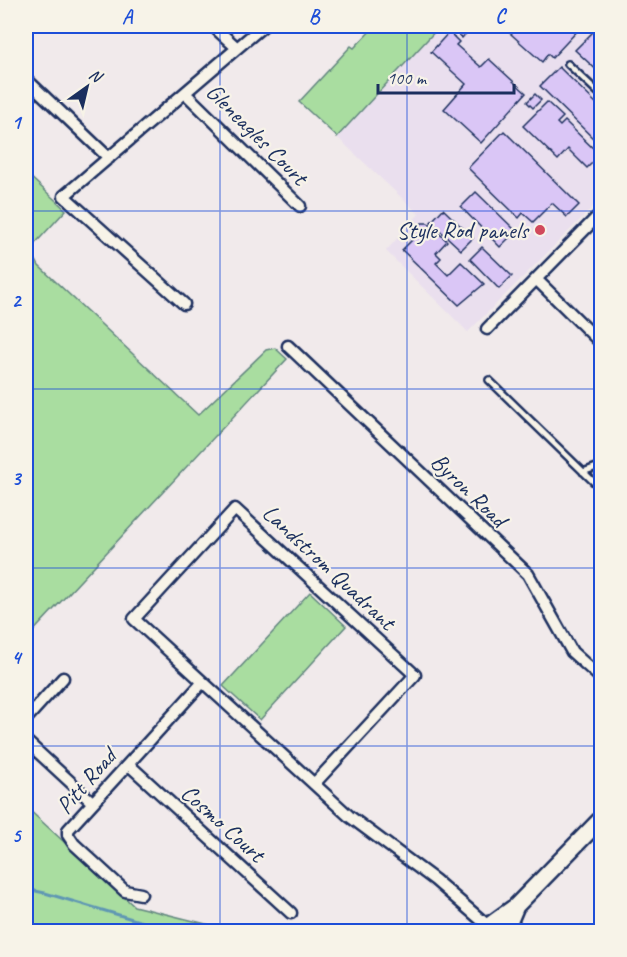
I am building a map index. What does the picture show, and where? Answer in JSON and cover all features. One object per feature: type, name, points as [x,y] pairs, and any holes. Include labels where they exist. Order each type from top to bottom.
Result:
[{"type":"main road","points":[[487,929],[516,906],[602,818]]},
{"type":"main road","points":[[505,932],[516,906]]},
{"type":"street","points":[[213,26],[237,48]]},
{"type":"street","points":[[184,304],[64,196],[263,26]]},
{"type":"street","points":[[26,79],[109,158]]},
{"type":"street","name":"Gleneagles Court","points":[[185,93],[300,206]]},
{"type":"street","points":[[487,329],[602,212]]},
{"type":"street","points":[[536,279],[602,344]]},
{"type":"street","name":"Byron Road","points":[[288,346],[528,574],[572,652],[602,679]]},
{"type":"street","name":"Landstrom Quadrant","points":[[314,784],[415,675],[235,509],[134,619],[202,683],[349,816],[435,879],[487,929]]},
{"type":"street","points":[[26,719],[63,678]]},
{"type":"street","name":"Pitt Road","points":[[141,894],[125,891],[70,840],[68,835],[70,826],[202,683]]},
{"type":"street","points":[[26,741],[92,802]]},
{"type":"street","name":"Cosmo Court","points":[[128,764],[291,913]]},
{"type":"lane","points":[[568,64],[601,95]]},
{"type":"lane","points":[[489,380],[602,490]]},
{"type":"lane","points":[[583,472],[602,465]]},
{"type":"shaded area","points":[[440,26],[601,26],[602,194],[599,201],[468,332],[386,251],[419,214],[337,137]]},
{"type":"green space","points":[[375,26],[440,26],[337,137],[299,102],[351,46],[354,48]]},
{"type":"green space","points":[[26,173],[66,210],[30,249],[39,266],[198,415],[266,350],[275,348],[287,359],[26,639]]},
{"type":"green space","points":[[310,592],[346,626],[260,720],[223,686]]},
{"type":"green space","points":[[26,807],[134,906],[234,931],[26,931]]},
{"type":"building","points":[[455,26],[473,26],[462,38],[452,29]]},
{"type":"building","points":[[502,26],[582,26],[552,58],[548,54],[542,62]]},
{"type":"building","points":[[599,26],[602,26],[602,75],[575,50]]},
{"type":"building","points":[[449,32],[459,42],[456,45],[481,67],[489,59],[526,93],[481,143],[444,109],[466,84],[431,52]]},
{"type":"building","points":[[559,67],[602,109],[602,147],[540,86]]},
{"type":"building","points":[[535,94],[541,100],[533,108],[527,102]]},
{"type":"building","points":[[547,102],[563,117],[557,123],[560,126],[565,121],[600,155],[587,168],[568,149],[558,160],[523,126]]},
{"type":"building","points":[[504,131],[579,205],[567,217],[552,203],[533,222],[523,213],[519,218],[468,168]]},
{"type":"building","points":[[476,192],[516,231],[500,247],[461,207]]},
{"type":"building","points":[[443,209],[473,238],[461,250],[431,222]]},
{"type":"building","points":[[422,223],[428,223],[447,241],[436,253],[441,258],[436,263],[448,275],[461,262],[484,284],[459,305],[402,250],[412,240],[408,236]]},
{"type":"building","points":[[482,247],[512,276],[499,289],[470,259]]},
{"type":"waterway","points":[[26,889],[176,932]]},
{"type":"place","name":"Style Rod panels","points":[[540,230]]}]
